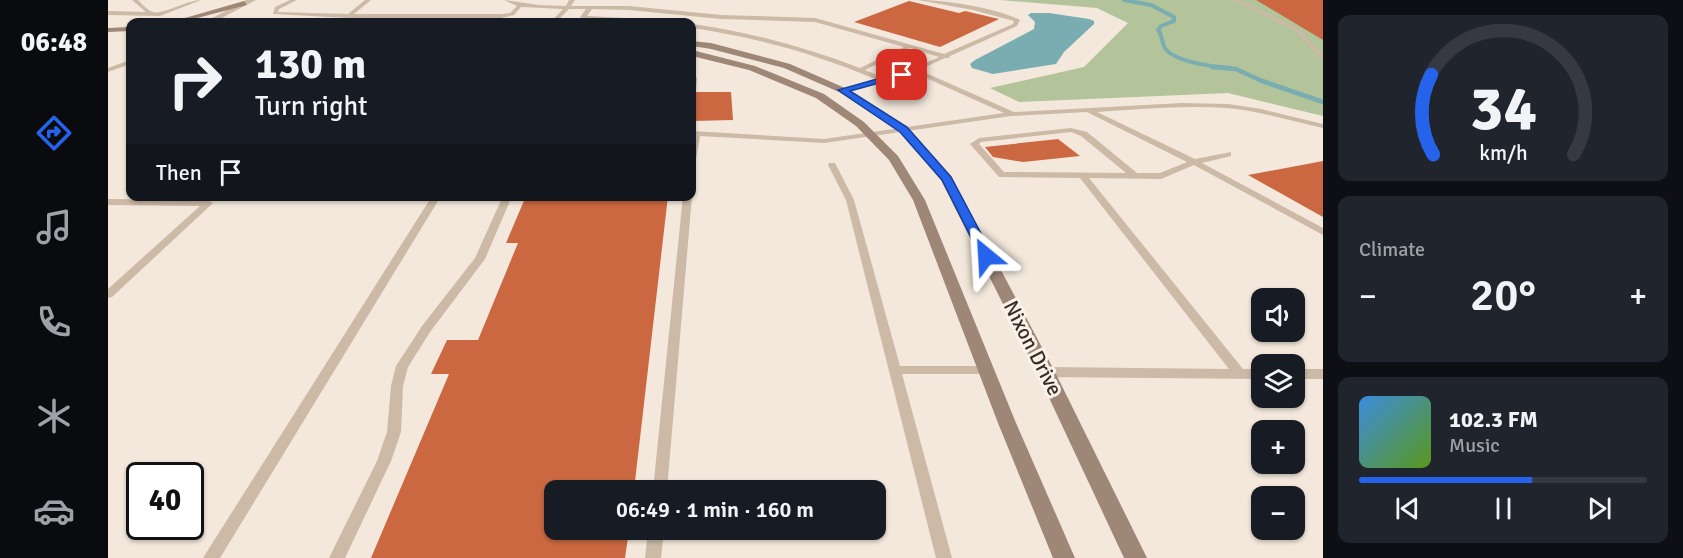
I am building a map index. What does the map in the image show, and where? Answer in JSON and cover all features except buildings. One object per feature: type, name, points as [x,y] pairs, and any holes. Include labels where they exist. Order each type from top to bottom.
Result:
[{"type":"street","points":[[217,18],[248,2]]},
{"type":"street","points":[[190,18],[248,2]]},
{"type":"street","points":[[225,14],[228,18]]},
{"type":"street","points":[[108,31],[126,30]]},
{"type":"street","points":[[108,38],[126,38]]},
{"type":"street","name":"Nixon Drive","points":[[696,44],[711,46],[787,66],[842,90],[903,129],[947,179],[1046,372],[1136,558]]},
{"type":"street","points":[[696,54],[752,68],[798,85],[841,109],[871,134],[894,158],[919,200],[1064,558]]},
{"type":"lane","points":[[135,0],[151,14]]},
{"type":"lane","points":[[182,0],[188,5]]},
{"type":"lane","points":[[108,13],[160,14],[198,0]]},
{"type":"lane","points":[[294,0],[277,8],[275,13],[349,16],[501,16],[512,14],[520,5]]},
{"type":"lane","points":[[349,16],[368,0]]},
{"type":"lane","points":[[507,0],[520,5],[651,9],[721,17],[815,20],[947,57]]},
{"type":"lane","points":[[557,18],[572,0]]},
{"type":"lane","points":[[842,90],[884,80],[947,57],[1015,25],[1017,20],[973,8],[921,0]]},
{"type":"lane","points":[[1236,0],[1296,29],[1323,58]]},
{"type":"lane","points":[[590,8],[583,17],[598,18]]},
{"type":"lane","points":[[696,26],[794,46],[884,80]]},
{"type":"lane","points":[[860,70],[910,46]]},
{"type":"lane","points":[[108,64],[126,62]]},
{"type":"lane","points":[[108,70],[126,63]]},
{"type":"lane","points":[[914,70],[1011,114]]},
{"type":"lane","points":[[696,133],[812,141],[1011,114],[1182,105],[1228,106],[1323,126]]},
{"type":"lane","points":[[1085,109],[1194,162],[1323,232]]},
{"type":"lane","points":[[1135,176],[1084,134],[1066,129],[976,141],[974,144],[1002,175],[1082,175],[1135,176],[1161,176],[1194,162],[1228,154]]},
{"type":"lane","points":[[832,165],[850,200],[944,558]]},
{"type":"lane","points":[[1082,175],[1240,374]]},
{"type":"lane","points":[[211,558],[434,201]]},
{"type":"lane","points":[[337,558],[384,461],[393,432],[397,386],[402,366],[426,329],[480,259],[506,201]]},
{"type":"lane","points":[[661,480],[688,201]]},
{"type":"lane","points":[[108,202],[208,203],[108,295]]},
{"type":"lane","points":[[895,370],[987,370]]},
{"type":"lane","points":[[1046,372],[1251,374]]},
{"type":"lane","points":[[1305,374],[1323,374]]},
{"type":"lane","points":[[653,558],[655,540]]},
{"type":"green space","points":[[1000,0],[1323,0],[1323,116],[1228,93],[1019,102],[990,88],[1084,67],[1128,23],[1097,8]]},
{"type":"water","points":[[1049,13],[1089,19],[1094,21],[1094,24],[1064,52],[1056,64],[993,74],[972,68],[970,64],[975,60],[1034,29],[1035,22],[1028,15]]},
{"type":"waterway","points":[[1124,0],[1151,5],[1174,17],[1174,21],[1161,26],[1158,30],[1165,48],[1170,53],[1195,63],[1230,68]]},
{"type":"waterway","points":[[1212,67],[1236,69],[1262,81],[1323,102]]},
{"type":"route","points":[[902,75],[842,90],[903,129],[947,179],[986,256]]}]
